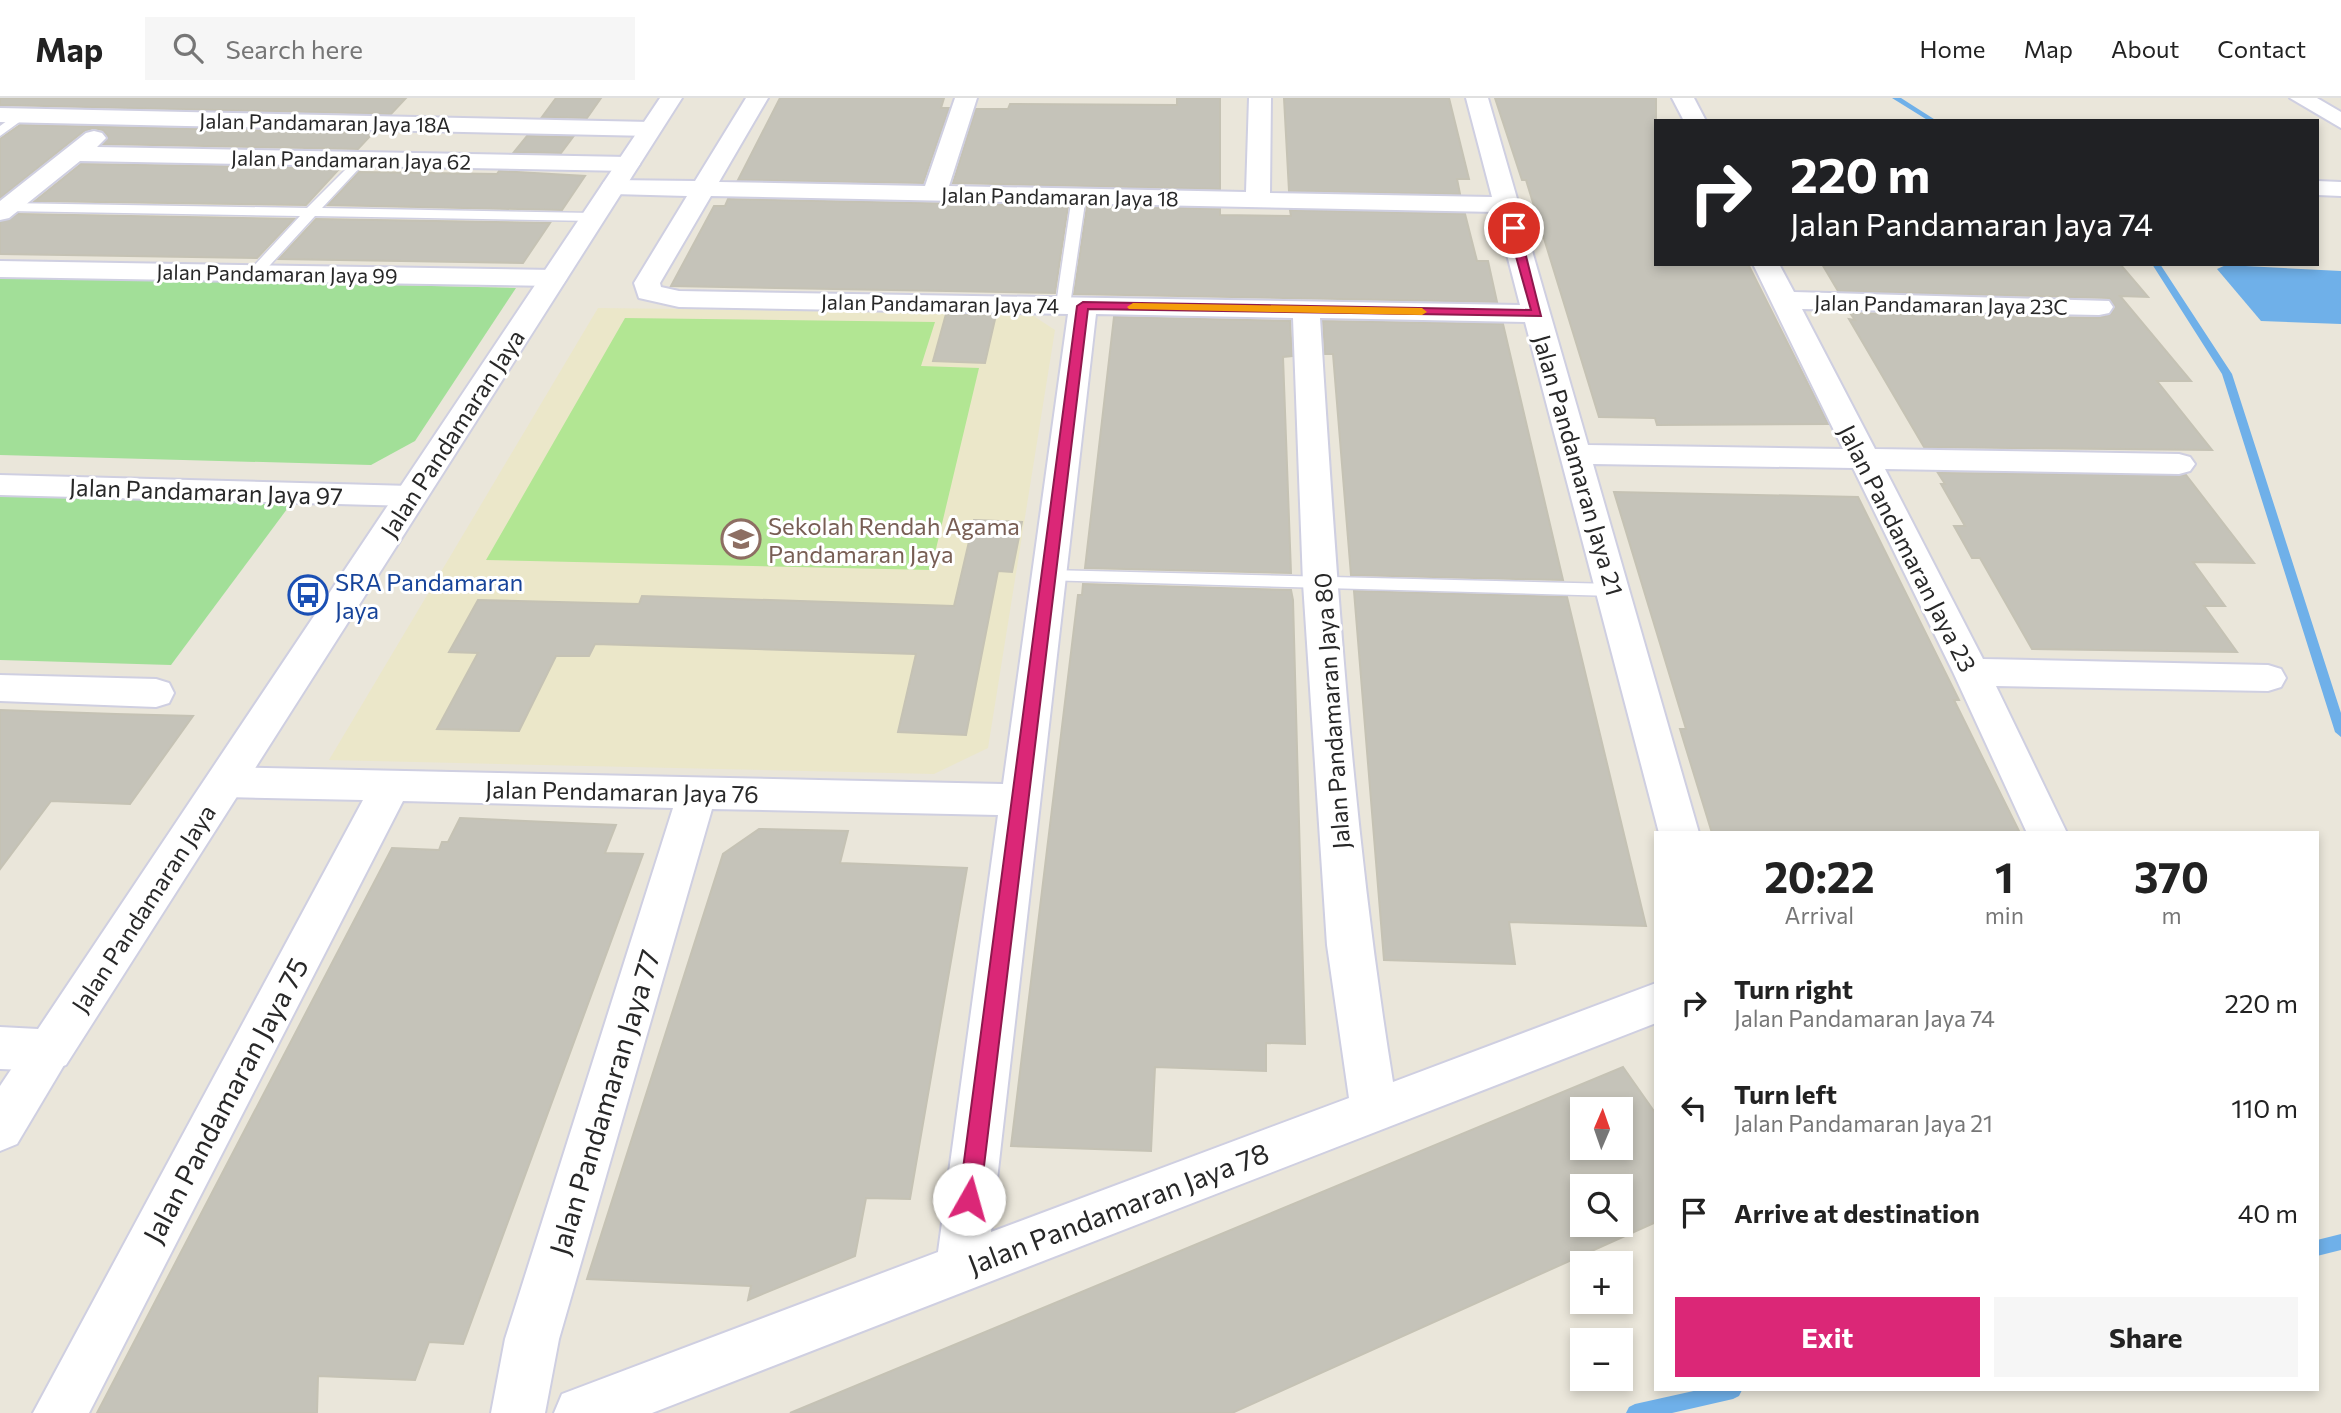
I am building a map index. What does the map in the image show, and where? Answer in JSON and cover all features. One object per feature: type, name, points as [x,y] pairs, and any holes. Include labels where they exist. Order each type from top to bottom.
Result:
[{"type":"street","name":"Jalan Pandamaran Jaya","points":[[0,1128],[671,98]]},
{"type":"street","points":[[704,189],[757,98]]},
{"type":"street","points":[[934,193],[967,98]]},
{"type":"street","points":[[1258,200],[1260,98]]},
{"type":"street","name":"Jalan Pandamaran Jaya 21","points":[[1477,98],[1678,831]]},
{"type":"street","points":[[1683,98],[1694,119]]},
{"type":"street","points":[[2301,98],[2341,121]]},
{"type":"street","points":[[425,124],[441,107]]},
{"type":"street","name":"Jalan Pandamaran Jaya 18A","points":[[11,115],[95,117],[119,108],[425,124],[651,129]]},
{"type":"street","points":[[3,210],[74,154],[119,108]]},
{"type":"street","name":"Jalan Pandamaran Jaya 62","points":[[74,154],[360,159],[620,176]]},
{"type":"street","name":"Jalan Pandamaran Jaya 18","points":[[620,176],[704,189],[1508,205]]},
{"type":"street","points":[[2319,188],[2341,189]]},
{"type":"street","name":"Jalan Pandamaran Jaya 74","points":[[704,189],[647,283],[649,292],[679,299],[1537,314]]},
{"type":"street","name":"Jalan Pandamaran Jaya 23","points":[[1767,266],[1861,458],[1971,671],[2046,831]]},
{"type":"street","name":"Jalan Pandamaran Jaya 99","points":[[0,268],[554,278]]},
{"type":"street","name":"Jalan Pandamaran Jaya 23C","points":[[1784,300],[2099,307]]},
{"type":"street","points":[[961,1268],[1049,576],[1073,305]]},
{"type":"street","name":"Jalan Pandamaran Jaya 80","points":[[1306,310],[1320,583],[1349,945],[1374,1110]]},
{"type":"street","points":[[1576,454],[2179,464]]},
{"type":"street","name":"Jalan Pandamaran Jaya 97","points":[[0,485],[411,496]]},
{"type":"street","points":[[1971,671],[2268,678]]},
{"type":"street","points":[[0,688],[156,693]]},
{"type":"street","name":"Jalan Pendamaran Jaya 76","points":[[225,782],[1020,800]]},
{"type":"street","name":"Jalan Pandamaran Jaya 75","points":[[60,1413],[391,786]]},
{"type":"street","name":"Jalan Pandamaran Jaya 77","points":[[518,1413],[532,1339],[697,793]]},
{"type":"street","name":"Jalan Pandamaran Jaya 78","points":[[581,1413],[1654,1004]]},
{"type":"street","points":[[0,1048],[50,1050]]},
{"type":"lane","points":[[0,132],[11,115]]},
{"type":"lane","points":[[255,273],[360,159]]},
{"type":"lane","points":[[1073,305],[1079,196]]},
{"type":"lane","points":[[3,210],[594,217]]},
{"type":"lane","points":[[1049,576],[1614,590]]},
{"type":"shaded area","name":"Sekolah Rendah Agama Pandamaran Jaya","points":[[598,308],[1029,313],[1055,330],[988,748],[934,774],[329,760]]},
{"type":"green space","points":[[0,276],[516,288],[415,441],[371,465],[0,455]]},
{"type":"green space","points":[[625,318],[935,322],[921,366],[979,368],[931,570],[486,560]]},
{"type":"green space","points":[[0,494],[293,501],[171,665],[0,660]]},
{"type":"water","points":[[2224,266],[2245,266],[2341,271],[2341,324],[2261,321],[2217,269]]},
{"type":"building","points":[[0,98],[406,98],[391,114],[0,105]]},
{"type":"building","points":[[556,98],[601,98],[587,118],[542,117]]},
{"type":"building","points":[[780,98],[944,98],[941,108],[949,108],[923,183],[738,180]]},
{"type":"building","points":[[1177,98],[1220,98],[1220,189],[953,183],[976,109],[1008,109],[1010,104],[1177,105]]},
{"type":"building","points":[[1284,98],[1449,98],[1469,179],[1457,179],[1460,194],[1289,191]]},
{"type":"building","points":[[1495,98],[1656,98],[1654,266],[1749,266],[1828,424],[1657,425],[1655,418],[1599,417],[1526,180],[1522,180]]},
{"type":"building","points":[[20,125],[373,133],[358,149],[103,144],[108,136],[103,130],[93,128],[84,131],[0,198],[0,139]]},
{"type":"building","points":[[527,136],[573,137],[561,153],[514,152]]},
{"type":"building","points":[[81,164],[340,168],[306,205],[35,201]]},
{"type":"building","points":[[499,171],[585,176],[562,210],[328,205],[359,172],[497,174]]},
{"type":"building","points":[[728,199],[1068,206],[1055,293],[671,286],[714,206],[725,206]]},
{"type":"building","points":[[1087,206],[1220,209],[1220,215],[1291,216],[1290,210],[1465,214],[1477,261],[1488,261],[1497,302],[1074,294]]},
{"type":"building","points":[[18,214],[294,219],[257,258],[0,254],[0,222]]},
{"type":"building","points":[[316,219],[550,223],[523,263],[279,259]]},
{"type":"building","points":[[1823,266],[2122,266],[2148,297],[2120,296],[2191,381],[2157,381],[2212,450],[1924,447],[1849,319],[1855,320],[1850,313],[2099,318],[2111,314],[2115,306],[2109,298],[1838,291]]},
{"type":"building","points":[[946,314],[996,315],[985,363],[933,361]]},
{"type":"building","points":[[1114,317],[1290,321],[1292,356],[1283,357],[1291,573],[1085,568]]},
{"type":"building","points":[[1323,321],[1503,324],[1563,580],[1351,575],[1333,354],[1325,354]]},
{"type":"building","points":[[1938,473],[2186,475],[2254,563],[2193,562],[2225,606],[2204,606],[2237,652],[2032,649],[1980,558],[1972,558],[1954,526],[1965,526],[1941,484],[1945,484]]},
{"type":"building","points":[[1614,492],[1858,497],[1959,700],[1954,700],[2019,831],[1711,831],[1680,729],[1686,729]]},
{"type":"building","points":[[974,520],[1022,522],[1012,572],[998,571],[966,735],[898,732],[916,654],[595,644],[589,656],[556,656],[519,731],[437,729],[478,653],[449,652],[478,600],[639,604],[642,596],[954,606]]},
{"type":"building","points":[[1083,584],[1291,590],[1293,600],[1305,1044],[1266,1043],[1266,1071],[1155,1067],[1151,1151],[1011,1146],[1078,595],[1082,595]]},
{"type":"building","points":[[1354,591],[1567,597],[1646,926],[1509,922],[1515,964],[1384,960]]},
{"type":"building","points":[[0,710],[193,716],[130,804],[51,801],[0,869]]},
{"type":"building","points":[[460,818],[616,825],[605,853],[643,854],[463,1344],[429,1342],[415,1380],[318,1376],[317,1413],[97,1413],[392,848],[439,850],[442,842],[448,842]]},
{"type":"building","points":[[759,829],[848,831],[840,863],[967,868],[910,1199],[866,1198],[855,1256],[748,1300],[751,1286],[587,1279],[723,854]]},
{"type":"building","points":[[1623,1067],[1654,1111],[1654,1223],[1633,1232],[1633,1174],[1570,1174],[1570,1237],[1623,1237],[1592,1251],[1570,1251],[1570,1261],[1232,1413],[790,1413]]},
{"type":"waterway","points":[[1896,98],[1931,119]]},
{"type":"waterway","points":[[2157,266],[2227,374],[2341,732]]},
{"type":"waterway","points":[[2319,1248],[2341,1242]]},
{"type":"waterway","points":[[1635,1413],[1729,1391]]},
{"type":"slow traffic","points":[[1133,307],[1422,312]]},
{"type":"place","name":"Sekolah Rendah Agama Pandamaran Jaya","points":[[741,539]]},
{"type":"place","name":"SRA Pandamaran Jaya","points":[[308,595]]},
{"type":"route","points":[[969,1199],[1083,306],[1537,314],[1514,228]]}]
